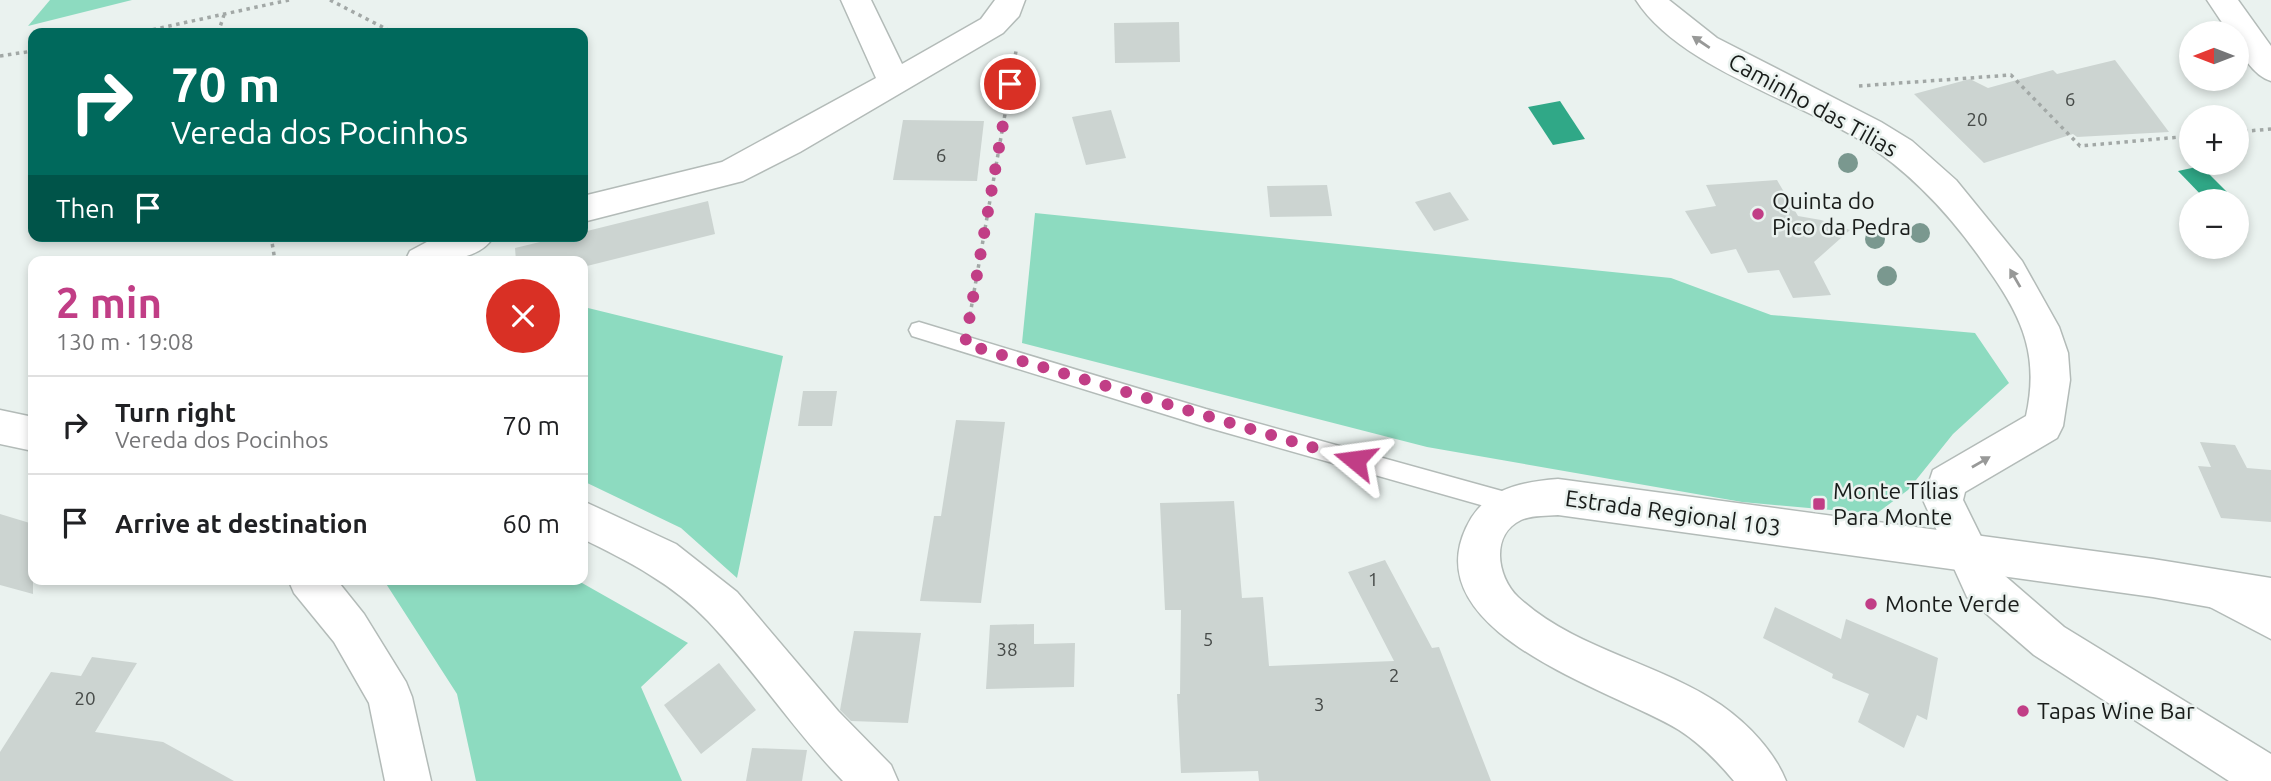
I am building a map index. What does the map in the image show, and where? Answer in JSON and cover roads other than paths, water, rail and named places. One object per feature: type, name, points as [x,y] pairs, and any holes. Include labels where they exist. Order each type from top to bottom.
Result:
[{"type":"street","points":[[856,0],[895,83]]},
{"type":"street","points":[[588,208],[731,172],[895,83],[992,26],[1008,9],[1010,0]]},
{"type":"street","name":"Caminho das Tilias","points":[[1651,0],[1665,16],[1703,44],[1813,100],[1900,151],[1959,207],[2006,264],[2034,312],[2050,354],[2050,391],[2043,426],[1947,482],[1943,500],[1966,554]]},
{"type":"street","points":[[2222,0],[2271,70]]},
{"type":"street","points":[[430,256],[461,242]]},
{"type":"street","points":[[0,427],[28,432]]},
{"type":"street","name":"Estrada Regional 103","points":[[1509,503],[1558,497],[2271,597]]},
{"type":"street","points":[[1509,503],[1494,516],[1479,547],[1479,565],[1487,589],[1503,611],[1530,631],[1696,715],[1724,738],[1763,781]]},
{"type":"street","points":[[588,521],[661,556],[722,606],[822,727],[875,781]]},
{"type":"street","points":[[1966,554],[1982,583],[2049,640],[2271,781]]},
{"type":"street","points":[[314,585],[349,628],[390,697],[408,781]]},
{"type":"lane","points":[[919,330],[1206,418],[1509,503]]},
{"type":"lane","points":[[2196,586],[2271,628]]},
{"type":"place","name":"Quinta do Pico da Pedra","points":[[1758,214]]},
{"type":"place","name":"Monte Tílias Para Monte","points":[[1819,504]]},
{"type":"place","name":"Monte Verde","points":[[1871,604]]},
{"type":"place","name":"Tapas Wine Bar","points":[[2023,711]]}]
